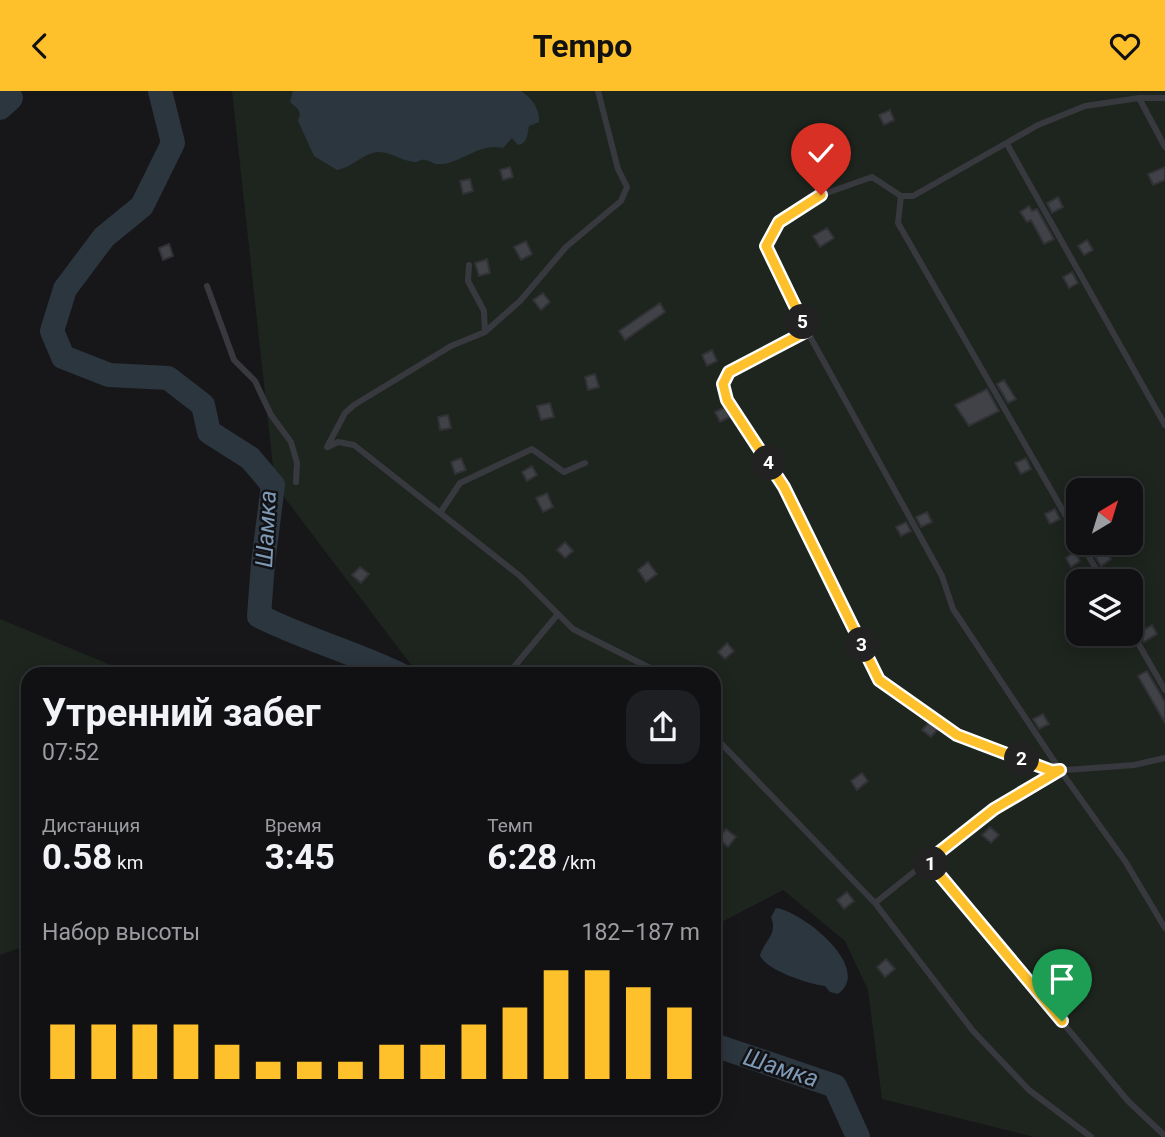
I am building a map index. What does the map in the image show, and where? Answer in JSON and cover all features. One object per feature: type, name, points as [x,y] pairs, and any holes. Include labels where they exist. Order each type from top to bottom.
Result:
[{"type":"lane","points":[[598,91],[618,169],[627,187],[621,201],[566,247],[520,301],[485,331],[451,346],[354,405],[345,413],[327,447],[338,442],[354,445],[520,576],[573,629],[646,667]]},
{"type":"lane","points":[[1165,98],[1139,98],[1085,106],[1038,125],[913,196],[901,196],[873,177],[821,195],[779,222],[766,246],[807,331],[942,576],[953,609],[1060,770],[1125,861],[1165,928]]},
{"type":"lane","points":[[1139,98],[1165,147]]},
{"type":"lane","points":[[1007,144],[1165,425]]},
{"type":"lane","points":[[901,196],[898,223],[1066,516]]},
{"type":"lane","points":[[469,265],[468,281],[484,311],[485,331]]},
{"type":"lane","points":[[207,286],[234,360],[254,381],[271,415],[291,442],[297,463],[296,482]]},
{"type":"lane","points":[[807,331],[729,372],[723,384],[727,400],[784,487],[879,680],[957,735],[1052,771],[1133,765],[1165,758]]},
{"type":"lane","points":[[440,513],[460,483],[532,449],[564,472],[585,463]]},
{"type":"lane","points":[[514,667],[558,614]]},
{"type":"lane","points":[[1140,646],[1165,690]]},
{"type":"lane","points":[[721,743],[875,903],[973,1031],[1029,1090],[1091,1137]]},
{"type":"lane","points":[[875,903],[994,809],[1060,770]]},
{"type":"lane","points":[[928,861],[1129,1101],[1165,1136]]},
{"type":"shaded area","points":[[232,91],[1165,91],[1165,1137],[1034,1137],[882,1099],[868,990],[845,941],[783,890],[721,922],[721,667],[413,667],[275,485]]},
{"type":"shaded area","points":[[293,91],[521,91],[534,104],[539,122],[529,126],[526,138],[521,144],[518,145],[512,138],[503,148],[479,150],[441,164],[423,160],[414,162],[377,152],[337,170],[314,156],[298,121],[298,109],[290,102]]},
{"type":"shaded area","points":[[0,619],[112,667],[21,667],[21,948],[0,955]]},
{"type":"shaded area","points":[[776,908],[788,911],[817,930],[841,956],[847,970],[847,983],[838,994],[830,992],[825,986],[788,975],[764,961],[760,955],[772,933],[771,917]]},
{"type":"building","points":[[890,110],[894,120],[884,125],[879,115]]},
{"type":"building","points":[[510,167],[513,177],[503,180],[500,170]]},
{"type":"building","points":[[1165,167],[1165,180],[1153,185],[1148,174]]},
{"type":"building","points":[[470,179],[473,191],[463,194],[460,181]]},
{"type":"building","points":[[1058,197],[1063,207],[1052,213],[1047,203]]},
{"type":"building","points":[[1029,206],[1032,211],[1037,209],[1054,239],[1044,244],[1031,220],[1027,222],[1020,212]]},
{"type":"building","points":[[827,228],[834,238],[820,247],[813,236]]},
{"type":"building","points":[[1087,240],[1093,250],[1084,255],[1078,246]]},
{"type":"building","points":[[526,241],[532,254],[521,260],[514,247]]},
{"type":"building","points":[[169,244],[173,256],[163,260],[159,248]]},
{"type":"building","points":[[487,259],[490,273],[479,276],[475,263]]},
{"type":"building","points":[[1072,272],[1078,283],[1069,288],[1063,277]]},
{"type":"building","points":[[543,293],[550,302],[541,310],[533,300]]},
{"type":"building","points":[[660,303],[665,312],[625,340],[619,331]]},
{"type":"building","points":[[712,350],[717,361],[707,366],[702,355]]},
{"type":"building","points":[[595,374],[599,387],[588,390],[585,377]]},
{"type":"building","points":[[1004,380],[1016,399],[1008,403],[997,384]]},
{"type":"building","points":[[987,389],[999,411],[969,426],[955,405]]},
{"type":"building","points":[[550,403],[554,417],[541,420],[537,406]]},
{"type":"building","points":[[725,407],[730,417],[720,422],[715,412]]},
{"type":"building","points":[[448,415],[451,428],[440,430],[438,417]]},
{"type":"building","points":[[461,458],[466,470],[455,474],[451,462]]},
{"type":"building","points":[[1026,458],[1031,469],[1021,474],[1015,463]]},
{"type":"building","points":[[532,466],[537,475],[527,481],[522,472]]},
{"type":"building","points":[[547,493],[553,507],[543,512],[536,498]]},
{"type":"building","points":[[1055,509],[1060,519],[1050,524],[1045,514]]},
{"type":"building","points":[[927,512],[932,522],[921,527],[916,517]]},
{"type":"building","points":[[906,522],[911,531],[901,536],[896,527]]},
{"type":"building","points":[[565,542],[573,551],[565,558],[557,550]]},
{"type":"building","points":[[1077,555],[1080,561],[1071,567],[1066,558]]},
{"type":"building","points":[[1094,555],[1108,555],[1111,559],[1101,566]]},
{"type":"building","points":[[648,562],[657,574],[646,582],[638,570]]},
{"type":"building","points":[[360,567],[369,574],[361,583],[352,575]]},
{"type":"building","points":[[1152,625],[1157,634],[1144,642],[1143,631]]},
{"type":"building","points":[[727,643],[734,651],[725,659],[718,652]]},
{"type":"building","points":[[1147,671],[1165,702],[1165,723],[1138,676]]},
{"type":"building","points":[[1043,714],[1049,724],[1039,729],[1033,719]]},
{"type":"building","points":[[929,722],[938,729],[931,737],[922,730]]},
{"type":"building","points":[[862,773],[868,781],[857,790],[851,781]]},
{"type":"building","points":[[990,827],[999,835],[991,843],[982,835]]},
{"type":"building","points":[[726,829],[736,837],[728,847],[721,841],[721,835]]},
{"type":"building","points":[[847,892],[854,901],[844,909],[837,900]]},
{"type":"building","points":[[886,959],[895,969],[885,977],[877,967]]},
{"type":"waterway","name":"Шамка","points":[[0,108],[11,98],[6,91]]},
{"type":"waterway","name":"Шамка","points":[[160,91],[173,143],[142,206],[104,237],[65,289],[52,331],[63,357],[109,375],[168,378],[203,405],[209,432],[250,458],[273,485],[259,616],[383,667]]},
{"type":"waterway","name":"Шамка","points":[[721,1047],[835,1086],[858,1137]]},
{"type":"route","points":[[821,195],[779,222],[766,246],[807,331],[729,372],[723,384],[727,400],[784,487],[879,680],[957,735],[1052,771],[1060,770],[994,809],[928,861],[1062,1021]]}]
